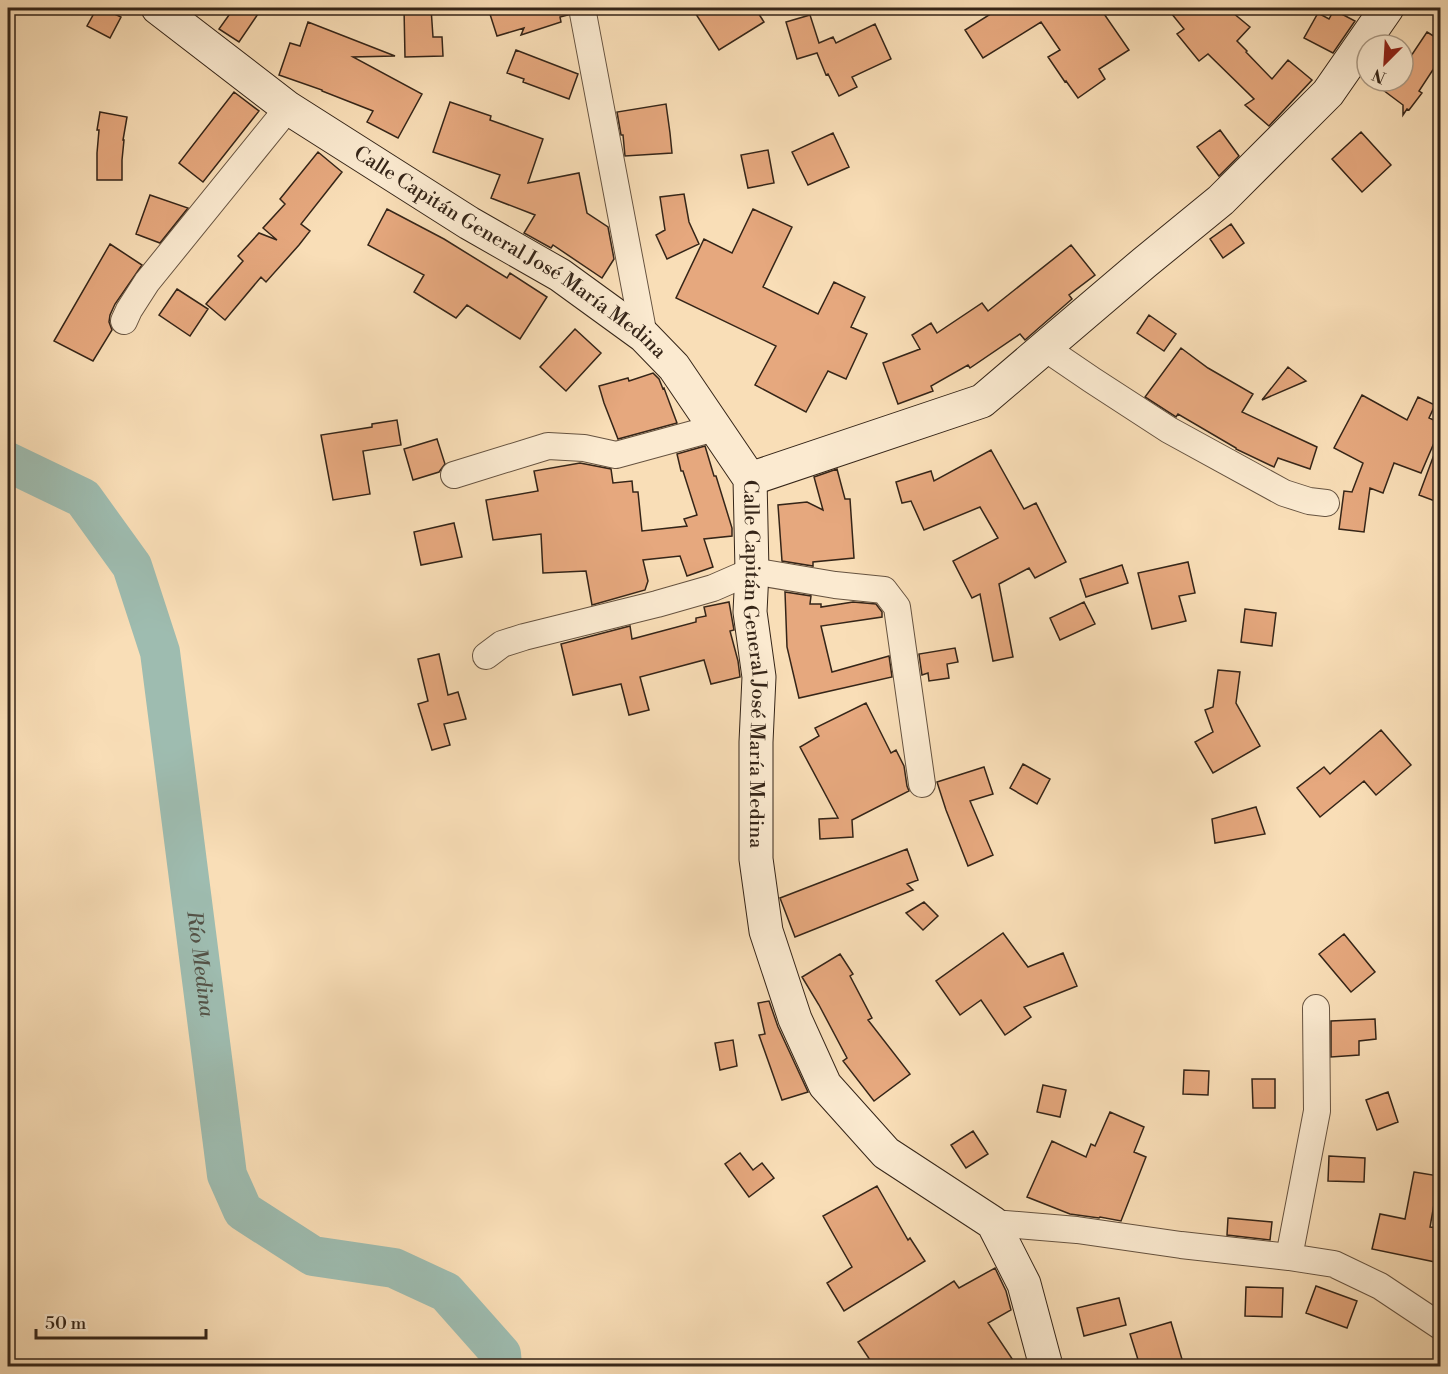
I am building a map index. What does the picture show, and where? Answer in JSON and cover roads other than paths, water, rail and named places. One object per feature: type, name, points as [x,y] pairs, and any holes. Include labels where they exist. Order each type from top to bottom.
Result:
[{"type":"street","name":"Calle Capitán General José María Medina","points":[[158,8],[288,108],[469,223],[560,275],[644,336],[674,367],[750,479],[752,571],[750,612],[759,677],[756,742],[756,859],[766,931],[795,1019],[825,1085],[886,1153],[993,1223],[1024,1284],[1046,1366]]},
{"type":"street","points":[[582,8],[644,336]]},
{"type":"street","points":[[750,479],[982,401],[1221,200],[1328,93],[1388,8]]},
{"type":"street","points":[[124,321],[147,282],[288,108]]},
{"type":"street","points":[[1045,348],[1169,430],[1284,493],[1309,501],[1326,503]]},
{"type":"street","points":[[454,475],[548,446],[584,448],[616,455],[716,428]]},
{"type":"street","points":[[486,656],[502,644],[680,598],[713,588],[752,571],[835,585],[884,590],[897,607],[922,784]]},
{"type":"street","points":[[1289,1257],[1317,1111],[1316,1008]]},
{"type":"street","points":[[993,1223],[1077,1230],[1334,1264],[1380,1286],[1440,1326]]},
{"type":"waterway","name":"Río Medina","points":[[8,462],[83,498],[132,566],[160,652],[227,1175],[243,1211],[313,1256],[394,1268],[446,1292],[501,1354],[502,1366]]}]
